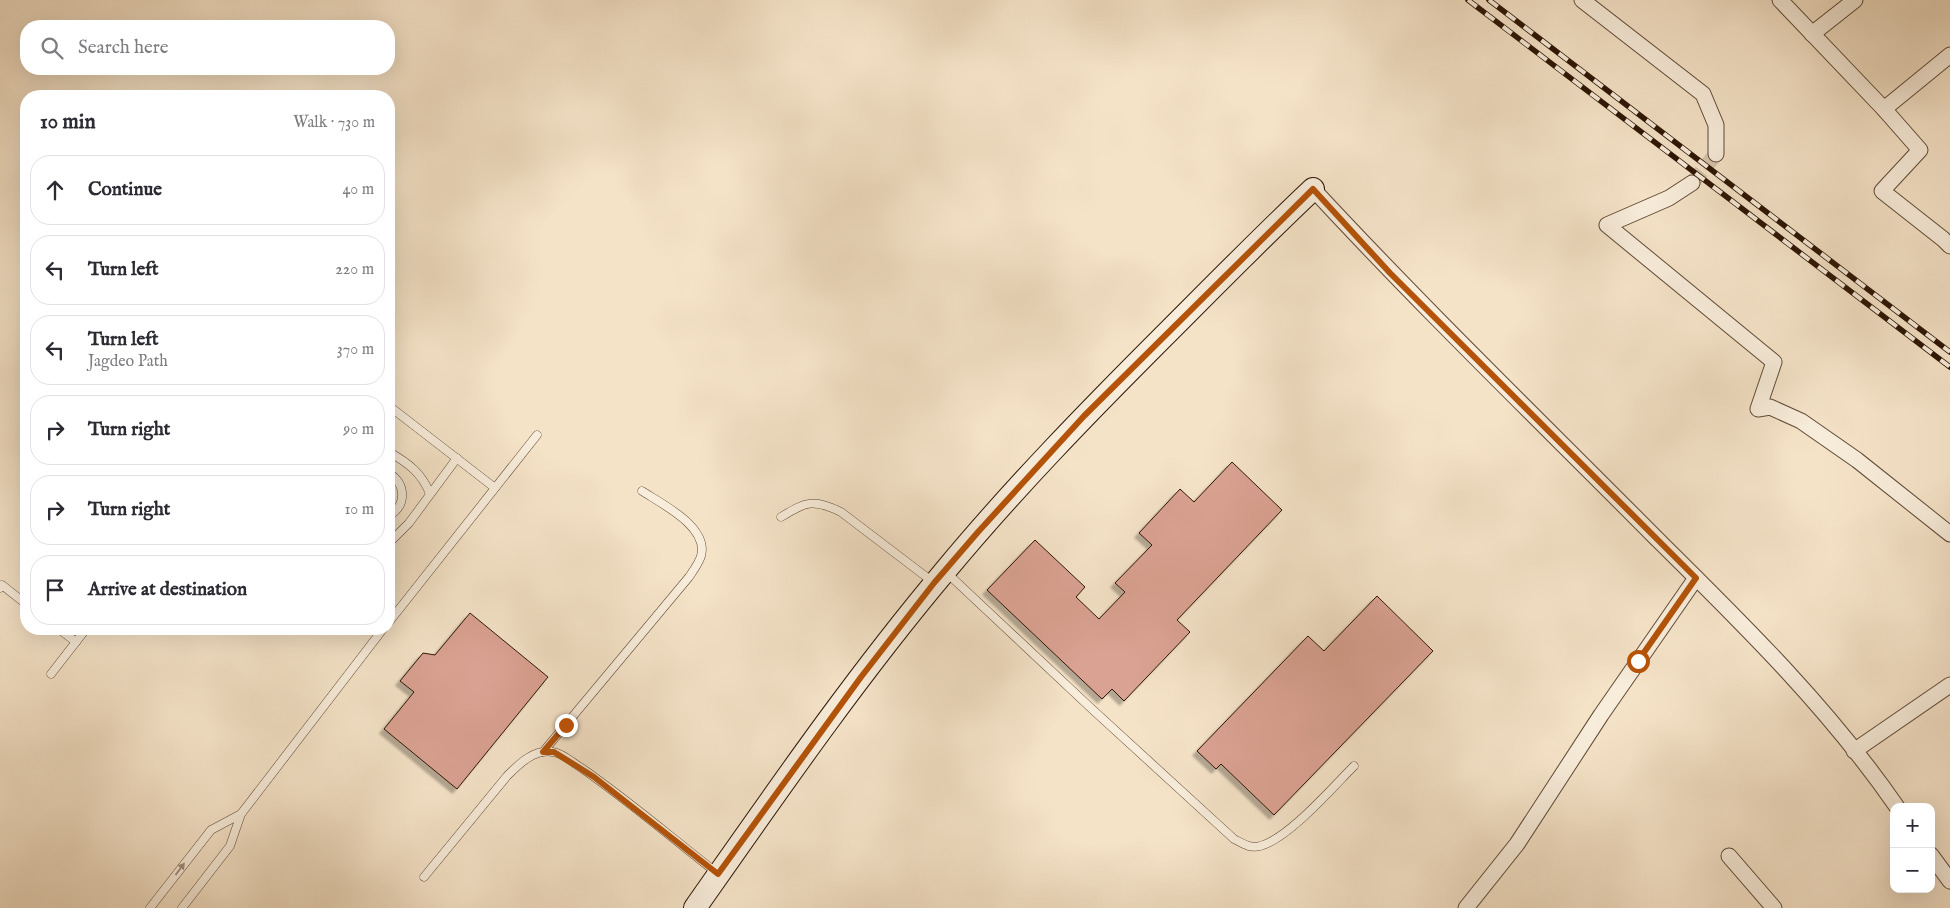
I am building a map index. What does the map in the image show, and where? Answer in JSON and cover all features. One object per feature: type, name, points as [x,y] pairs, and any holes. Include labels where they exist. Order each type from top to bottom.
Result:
[{"type":"main road","points":[[695,908],[856,684],[940,577],[1047,455],[1084,416],[1313,189]]},
{"type":"street","points":[[1582,0],[1703,94],[1716,125],[1716,154]]},
{"type":"street","points":[[1780,0],[1884,109],[1920,150],[1882,191],[1943,238],[1950,246]]},
{"type":"street","points":[[1812,34],[1855,0]]},
{"type":"street","points":[[1884,109],[1950,55]]},
{"type":"street","points":[[1692,183],[1669,198],[1607,225],[1774,362],[1758,409],[1770,407],[1802,422],[1857,460],[1950,534]]},
{"type":"street","points":[[1313,189],[1390,273],[1800,684],[1894,803]]},
{"type":"street","points":[[1470,906],[1517,844],[1601,715],[1696,578]]},
{"type":"street","points":[[1854,751],[1950,685]]},
{"type":"street","points":[[1729,856],[1774,908]]},
{"type":"street","points":[[1935,860],[1950,881]]},
{"type":"lane","points":[[395,411],[495,488]]},
{"type":"lane","points":[[395,614],[537,435]]},
{"type":"lane","points":[[395,456],[418,471],[426,483],[430,494]]},
{"type":"lane","points":[[395,537],[457,458]]},
{"type":"lane","points":[[395,478],[400,483],[402,491],[400,506],[395,511]]},
{"type":"lane","points":[[543,752],[689,577],[701,557],[702,542],[694,529],[642,491]]},
{"type":"lane","points":[[781,517],[801,505],[815,502],[826,504],[940,577],[1093,710],[1234,839],[1248,846],[1258,847],[1269,843],[1281,835],[1315,805],[1354,766]]},
{"type":"lane","points":[[395,516],[408,523]]},
{"type":"lane","points":[[0,588],[2,585],[20,599]]},
{"type":"lane","points":[[67,635],[76,642]]},
{"type":"lane","points":[[51,674],[81,635]]},
{"type":"lane","points":[[182,908],[230,846],[240,814],[378,635]]},
{"type":"lane","points":[[424,877],[507,776],[526,759],[543,752],[554,752],[594,777],[718,874]]},
{"type":"lane","points":[[150,908],[211,830],[240,814]]},
{"type":"building","points":[[1232,462],[1282,510],[1177,620],[1190,632],[1124,701],[1112,689],[1102,699],[987,590],[1035,540],[1085,587],[1076,597],[1099,619],[1125,592],[1115,583],[1152,545],[1139,533],[1180,489],[1194,502]]},
{"type":"building","points":[[1377,596],[1433,651],[1274,815],[1221,764],[1216,769],[1197,751],[1308,636],[1324,651]]},
{"type":"building","points":[[470,613],[548,677],[457,789],[384,729],[414,692],[400,681],[423,653],[435,655]]},
{"type":"tunnel","points":[[1692,183],[1716,154]]},
{"type":"railway","points":[[1468,0],[1950,367]]},
{"type":"railway","points":[[1489,0],[1950,352]]},
{"type":"route","points":[[566,725],[543,752],[554,752],[594,777],[718,874],[861,677],[934,583],[978,532],[1084,416],[1313,189],[1390,273],[1696,578],[1638,661]]}]
